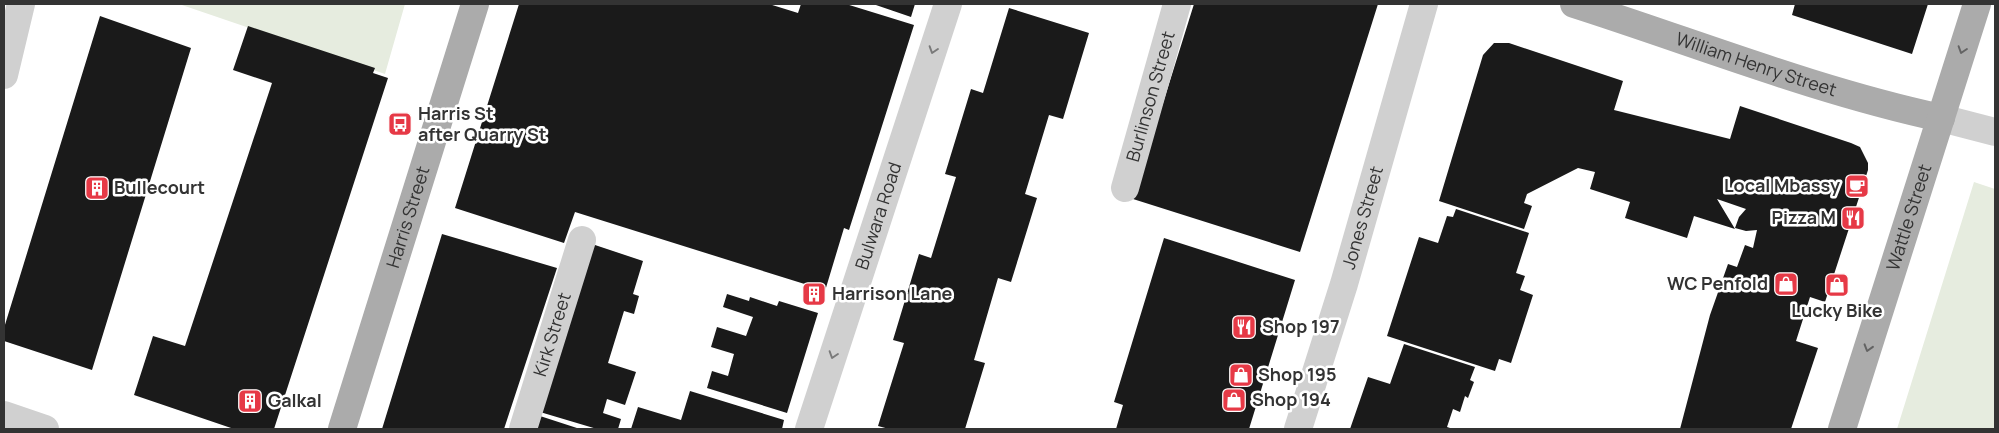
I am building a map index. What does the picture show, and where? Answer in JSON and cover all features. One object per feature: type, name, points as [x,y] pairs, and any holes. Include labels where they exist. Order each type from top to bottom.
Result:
[{"type":"main road","name":"Harris Street","points":[[342,429],[475,4]]},
{"type":"main road","name":"William Henry Street","points":[[1574,4],[1711,51],[1897,108],[1941,118]]},
{"type":"main road","name":"Wattle Street","points":[[1842,429],[1977,4]]},
{"type":"street","points":[[4,75],[21,4]]},
{"type":"street","name":"Bulwara Road","points":[[809,429],[948,4]]},
{"type":"street","name":"Burlinson Street","points":[[1125,188],[1177,4]]},
{"type":"street","name":"Jones Street","points":[[1298,429],[1344,284],[1424,4]]},
{"type":"street","points":[[1941,118],[1995,132]]},
{"type":"street","name":"Kirk Street","points":[[523,429],[582,240]]},
{"type":"street","points":[[4,415],[45,429]]},
{"type":"shaded area","points":[[179,4],[405,4],[385,74]]},
{"type":"shaded area","points":[[1974,182],[1995,189],[1995,429],[1897,429]]},
{"type":"building","points":[[519,4],[769,4],[798,13],[801,4],[846,4],[914,25],[849,230],[844,228],[825,291],[822,290],[819,301],[807,297],[811,286],[575,212],[564,243],[455,208]]},
{"type":"building","points":[[873,4],[915,4],[911,17]]},
{"type":"building","points":[[1194,4],[1378,4],[1300,252],[1133,199]]},
{"type":"building","points":[[1795,4],[1928,4],[1912,54],[1792,15]]},
{"type":"building","points":[[1009,8],[1089,33],[1063,119],[1049,115],[1025,194],[1037,198],[1011,282],[998,278],[974,360],[985,363],[965,429],[889,429],[878,426],[904,343],[893,340],[919,254],[931,258],[956,177],[945,174],[971,89],[983,93]]},
{"type":"building","name":"Bullecourt","points":[[100,16],[191,48],[92,370],[4,341],[4,328]]},
{"type":"building","points":[[248,26],[375,68],[373,73],[388,78],[274,429],[234,429],[134,395],[153,336],[185,346],[272,83],[233,70]]},
{"type":"building","points":[[1494,43],[1509,43],[1623,81],[1614,110],[1730,139],[1740,106],[1860,147],[1868,163],[1868,170],[1825,302],[1810,297],[1796,341],[1818,348],[1791,429],[1680,429],[1710,315],[1728,264],[1737,267],[1745,245],[1753,248],[1757,230],[1746,231],[1735,228],[1739,217],[1746,209],[1717,199],[1735,229],[1694,216],[1687,238],[1625,218],[1630,202],[1590,189],[1595,172],[1578,168],[1527,194],[1524,203],[1532,206],[1524,229],[1439,201],[1483,55]]},
{"type":"building","points":[[1456,209],[1529,233],[1516,273],[1525,276],[1520,290],[1533,295],[1511,363],[1499,359],[1495,371],[1387,336],[1419,237],[1438,243],[1447,216],[1453,217]]},
{"type":"building","points":[[442,234],[557,268],[504,429],[382,429]]},
{"type":"building","points":[[1164,238],[1295,280],[1249,429],[1116,429],[1123,405],[1114,402]]},
{"type":"building","points":[[592,244],[643,261],[633,294],[639,296],[634,314],[624,311],[608,363],[636,372],[625,405],[607,399],[603,413],[621,419],[618,429],[597,429],[540,412]]},
{"type":"building","points":[[727,294],[749,301],[750,297],[777,306],[779,301],[818,313],[787,413],[707,388],[712,371],[728,376],[734,354],[711,347],[717,327],[746,336],[753,317],[723,307]]},
{"type":"building","points":[[1404,344],[1475,367],[1470,380],[1474,382],[1468,398],[1465,396],[1460,412],[1453,409],[1447,427],[1453,429],[1350,429],[1368,377],[1390,384]]},
{"type":"building","points":[[690,391],[784,420],[782,429],[631,429],[638,407],[681,420]]},
{"type":"building","points":[[540,416],[580,429],[535,429]]},
{"type":"place","name":"Harris St after Quarry St","points":[[400,124]]},
{"type":"place","name":"Local Mbassy","points":[[1857,186]]},
{"type":"place","name":"Bullecourt","points":[[97,188]]},
{"type":"place","name":"Pizza M","points":[[1853,218]]},
{"type":"place","name":"WC Penfold","points":[[1786,284]]},
{"type":"place","name":"Lucky Bike","points":[[1837,285]]},
{"type":"place","name":"Harrison Lane","points":[[814,294]]},
{"type":"place","name":"Shop 197","points":[[1244,327]]},
{"type":"place","name":"Shop 195","points":[[1241,375]]},
{"type":"place","name":"Shop 194","points":[[1234,400]]},
{"type":"place","name":"Galkal","points":[[250,401]]}]
